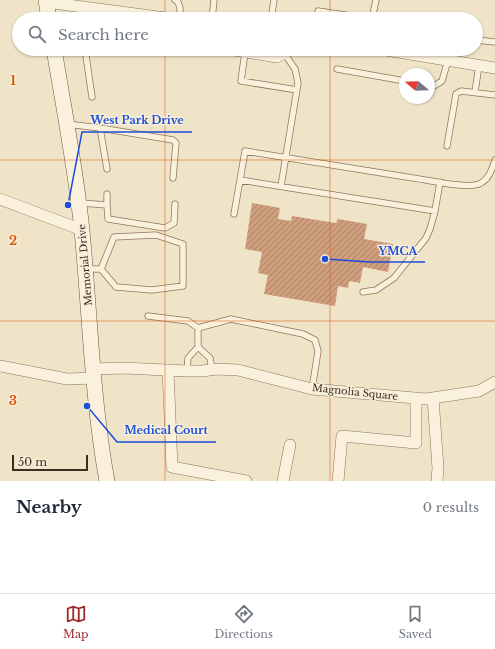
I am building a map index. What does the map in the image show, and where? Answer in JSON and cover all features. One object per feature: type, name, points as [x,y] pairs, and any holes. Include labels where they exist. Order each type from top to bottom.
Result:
[{"type":"main road","points":[[46,1],[48,12]]},
{"type":"main road","name":"Memorial Drive","points":[[55,56],[67,124],[82,230],[94,374],[103,460],[107,481]]},
{"type":"street","points":[[46,1],[84,3],[134,12]]},
{"type":"street","points":[[431,56],[495,68]]},
{"type":"street","points":[[0,199],[82,230]]},
{"type":"street","name":"Magnolia Square","points":[[0,366],[67,379],[124,368],[187,371],[217,369],[238,370],[312,389],[426,399],[479,391],[495,382]]},
{"type":"street","points":[[168,370],[172,467],[246,481]]},
{"type":"street","points":[[338,481],[342,436],[416,444],[416,398]]},
{"type":"street","points":[[433,398],[438,468],[437,481]]},
{"type":"street","points":[[284,481],[290,445]]},
{"type":"lane","points":[[213,12],[214,0]]},
{"type":"lane","points":[[272,12],[274,0]]},
{"type":"lane","points":[[373,12],[376,0]]},
{"type":"lane","points":[[177,1],[180,12]]},
{"type":"lane","points":[[318,11],[325,12]]},
{"type":"lane","points":[[483,41],[495,42]]},
{"type":"lane","points":[[86,56],[92,97]]},
{"type":"lane","points":[[244,56],[241,81],[297,90]]},
{"type":"lane","points":[[281,186],[298,83],[295,69],[288,56]]},
{"type":"lane","points":[[435,85],[442,81],[448,60]]},
{"type":"lane","points":[[475,92],[479,65]]},
{"type":"lane","points":[[337,69],[399,80]]},
{"type":"lane","points":[[447,146],[456,94],[461,91],[495,95]]},
{"type":"lane","points":[[67,124],[173,140],[176,143],[173,178]]},
{"type":"lane","points":[[100,128],[107,169]]},
{"type":"lane","points":[[234,214],[245,151],[468,186],[480,184],[486,179],[490,174],[495,160]]},
{"type":"lane","points":[[240,180],[435,211]]},
{"type":"lane","points":[[363,292],[376,290],[394,278],[426,238],[435,211],[440,182]]},
{"type":"lane","points":[[107,194],[108,218],[165,228],[174,223],[175,204]]},
{"type":"lane","points":[[78,203],[107,205]]},
{"type":"lane","points":[[156,235],[183,244],[183,286],[152,290],[116,287],[101,269],[114,237],[156,235]]},
{"type":"lane","points":[[85,269],[101,269]]},
{"type":"lane","points":[[148,316],[188,321],[198,328]]},
{"type":"lane","points":[[198,328],[231,319],[303,334],[315,340],[318,351],[312,389]]},
{"type":"lane","points":[[187,371],[188,358],[198,347],[198,328]]},
{"type":"lane","points":[[198,347],[210,358],[212,370]]},
{"type":"building","points":[[252,203],[280,208],[278,219],[291,221],[292,216],[336,223],[338,219],[367,224],[364,239],[393,244],[388,272],[363,267],[360,283],[349,281],[348,288],[338,286],[335,306],[264,294],[268,275],[258,273],[262,252],[245,249]]},
{"type":"place","name":"West Park Drive","points":[[68,205]]},
{"type":"place","name":"YMCA","points":[[325,259]]},
{"type":"place","name":"Medical Court","points":[[87,406]]}]
